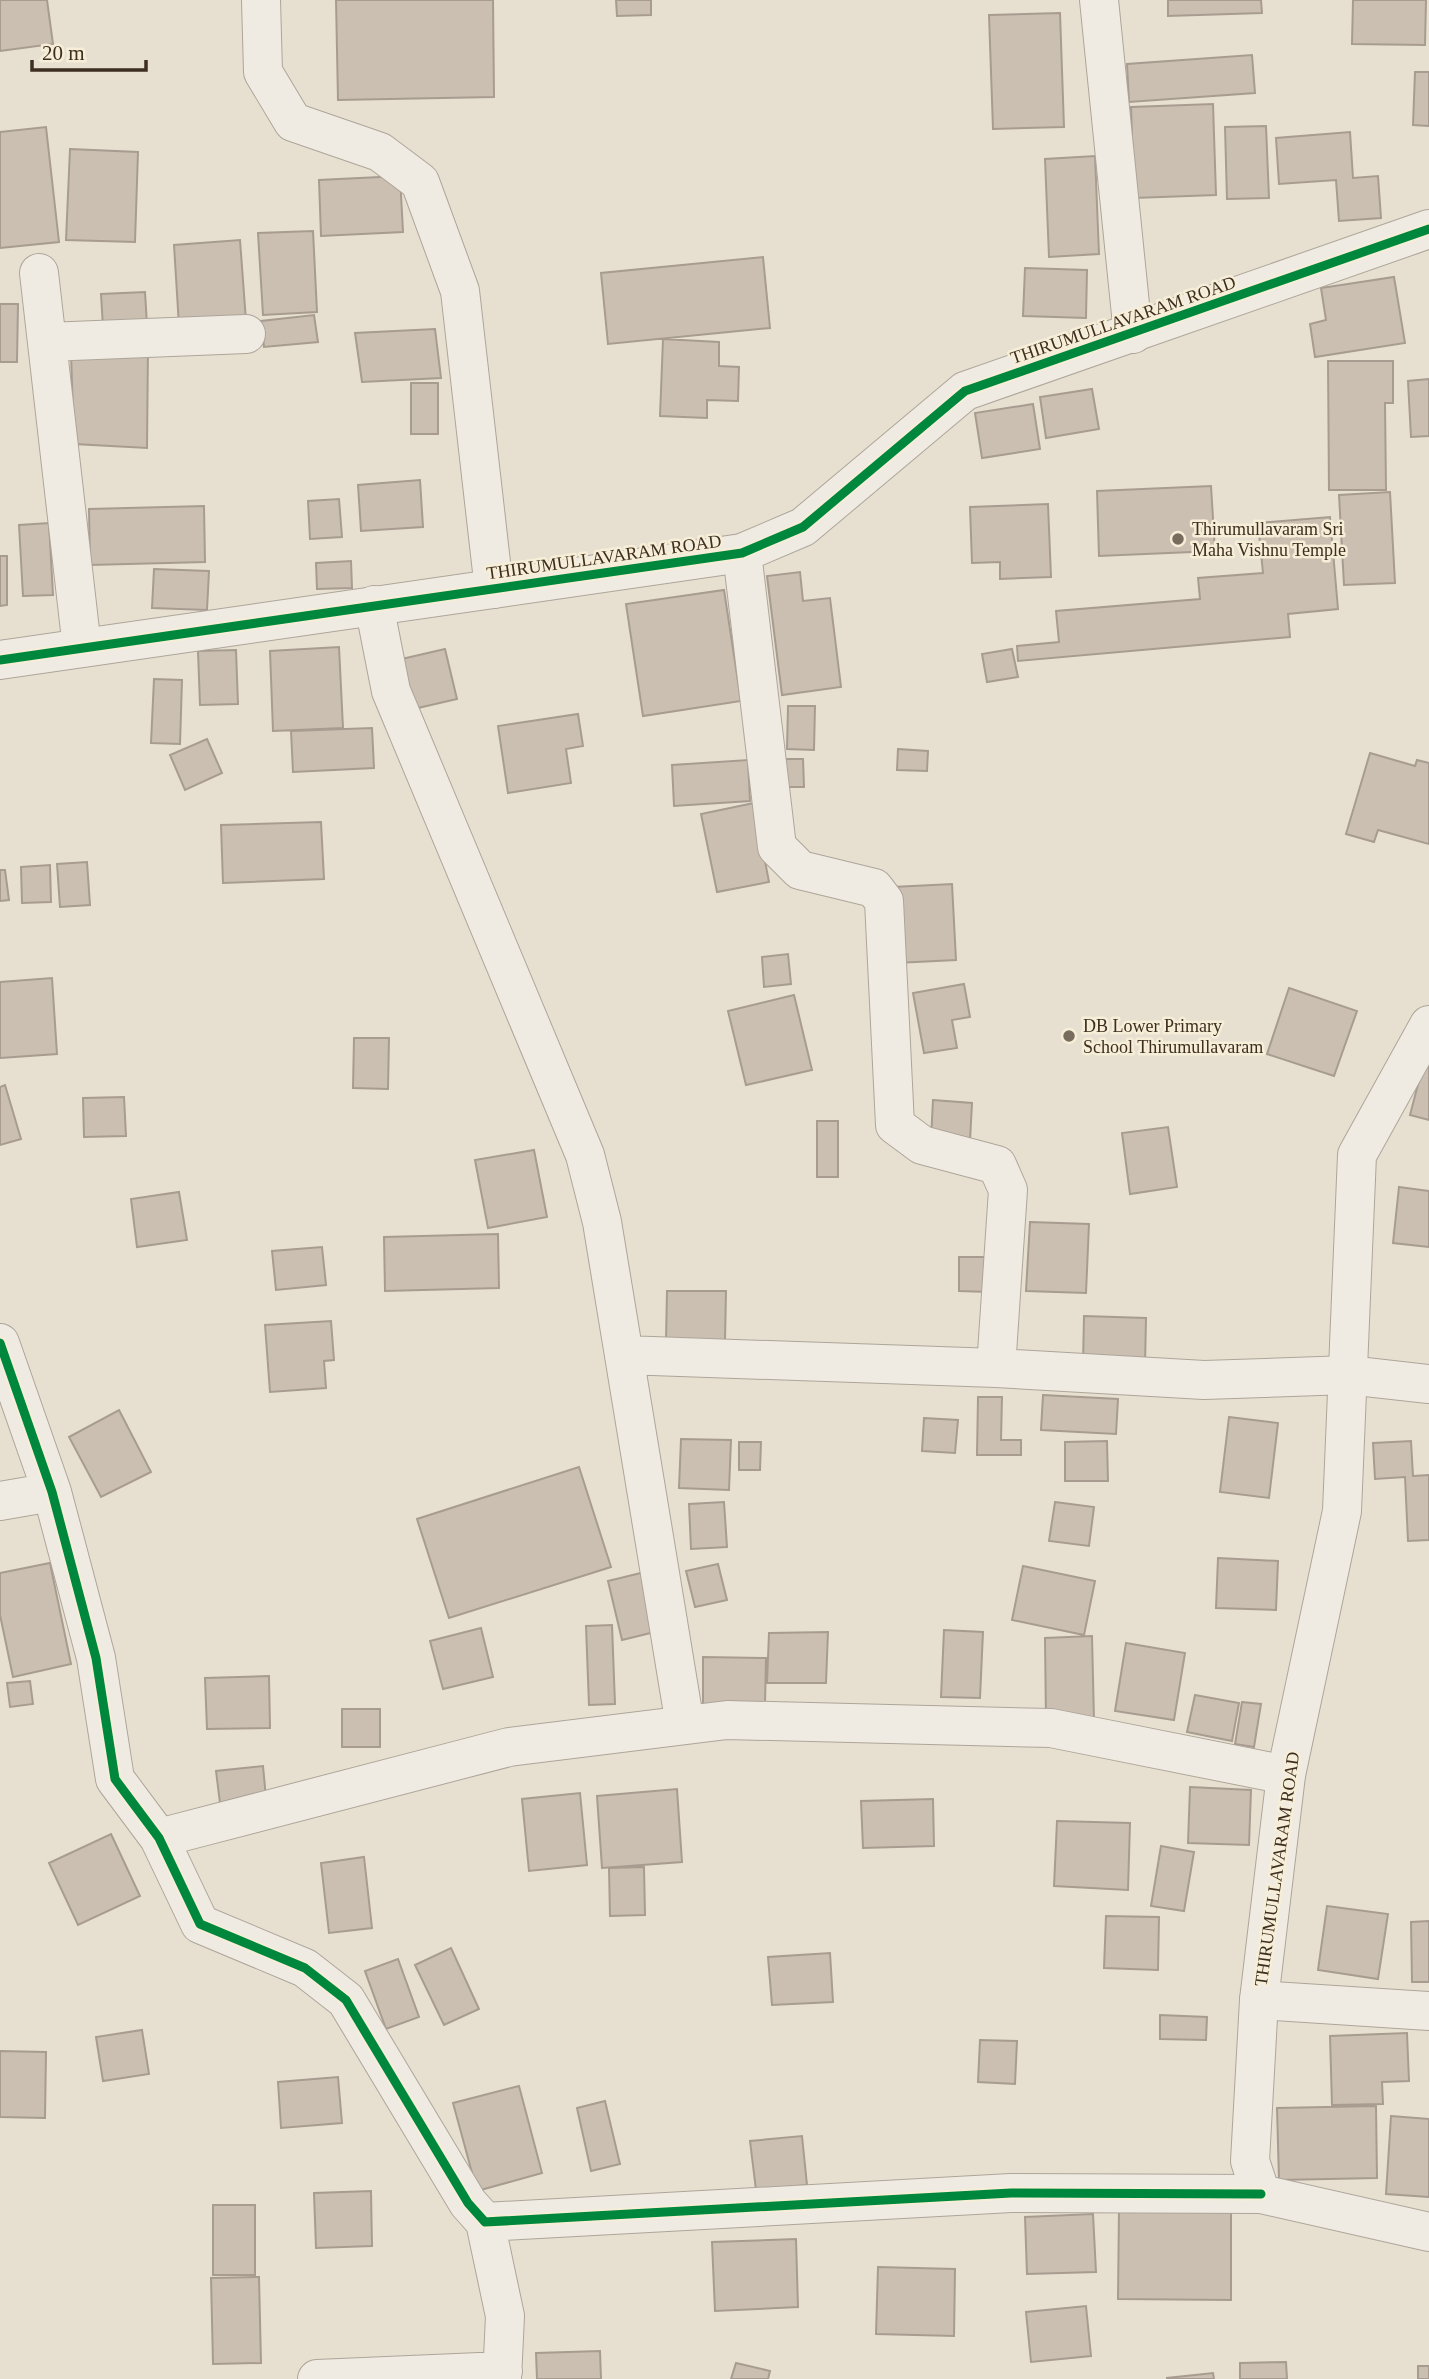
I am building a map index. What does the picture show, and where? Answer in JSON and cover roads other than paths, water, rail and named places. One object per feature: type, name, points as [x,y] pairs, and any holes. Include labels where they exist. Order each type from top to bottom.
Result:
[{"type":"street","points":[[261,0],[263,72],[293,122],[380,152],[420,182],[460,291],[494,589]]},
{"type":"street","points":[[1099,0],[1133,334]]},
{"type":"street","name":"THIRUMULLAVARAM ROAD","points":[[0,660],[742,554],[803,527],[965,391],[1429,229]]},
{"type":"street","points":[[39,273],[82,648]]},
{"type":"street","points":[[47,342],[246,334]]},
{"type":"street","points":[[742,554],[777,847],[800,870],[874,888],[884,901],[895,1125],[922,1145],[997,1166],[1008,1190],[996,1368]]},
{"type":"street","points":[[374,605],[391,691],[585,1155],[602,1222],[685,1726]]},
{"type":"street","name":"THIRUMULLAVARAM ROAD","points":[[1261,2194],[1250,2161],[1259,2000],[1286,1775],[1339,1533],[1357,1155],[1429,1025]]},
{"type":"street","points":[[0,1343],[51,1492],[96,1658],[115,1779],[159,1838],[200,1924],[305,1969],[346,2000],[468,2203],[485,2222],[505,2316],[502,2375],[317,2379]]},
{"type":"street","points":[[624,1355],[996,1368],[1204,1380],[1348,1375],[1429,1384]]},
{"type":"street","points":[[0,1501],[51,1492]]},
{"type":"street","points":[[159,1838],[509,1747],[727,1720],[1051,1728],[1286,1775]]},
{"type":"street","points":[[1259,2000],[1429,2011]]},
{"type":"street","points":[[485,2222],[1012,2193],[1261,2194],[1429,2232]]},
{"type":"place","name":"Thirumullavaram Sri Maha Vishnu Temple","points":[[1178,539]]},
{"type":"place","name":"DB Lower Primary School Thirumullavaram","points":[[1069,1036]]}]
